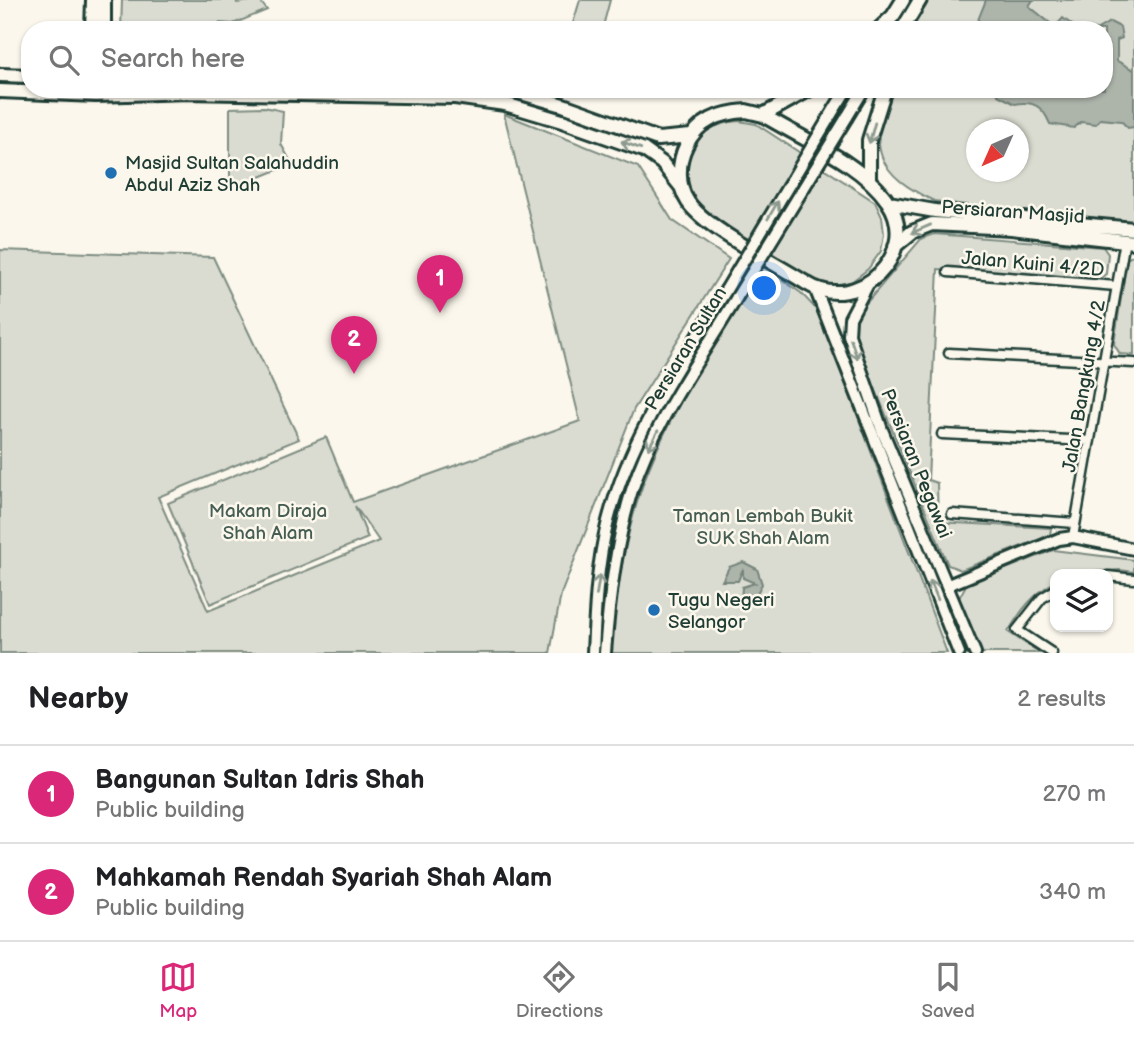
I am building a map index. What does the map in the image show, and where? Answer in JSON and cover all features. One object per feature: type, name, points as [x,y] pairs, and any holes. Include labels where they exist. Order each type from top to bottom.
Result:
[{"type":"main road","points":[[92,21],[93,0]]},
{"type":"main road","points":[[104,0],[104,21]]},
{"type":"main road","points":[[888,21],[904,0]]},
{"type":"main road","points":[[907,21],[920,0]]},
{"type":"main road","points":[[0,75],[21,76]]},
{"type":"main road","points":[[0,91],[21,92]]},
{"type":"main road","points":[[462,98],[505,104],[644,150],[662,163],[701,216],[815,288],[837,294],[867,286],[890,260],[895,246],[895,220],[889,203],[869,178],[763,115],[746,111],[727,113],[705,122],[691,136],[682,155],[682,188]]},
{"type":"main road","points":[[540,98],[658,139],[691,136]]},
{"type":"main road","points":[[763,115],[794,98]]},
{"type":"main road","points":[[869,178],[869,141],[882,98]]},
{"type":"main road","name":"Persiaran Masjid","points":[[889,203],[1134,229]]},
{"type":"main road","name":"Persiaran Masjid","points":[[895,246],[912,232],[932,224],[1012,228],[1129,241]]},
{"type":"street","points":[[890,21],[893,16]]},
{"type":"street","name":"Persiaran Sultan","points":[[593,653],[596,597],[608,523],[626,468],[655,404],[841,98]]},
{"type":"street","name":"Persiaran Sultan","points":[[605,653],[611,590],[633,489],[670,409],[859,98]]},
{"type":"street","name":"Jalan Bangkung 4/2","points":[[1073,537],[1116,286],[1129,241]]},
{"type":"street","name":"Jalan Kuini 4/2D","points":[[948,272],[1116,286]]},
{"type":"street","name":"Persiaran Pegawai","points":[[867,286],[850,318],[849,335],[882,430],[975,653]]},
{"type":"street","name":"Persiaran Pegawai","points":[[815,288],[959,653]]},
{"type":"street","points":[[949,353],[1134,363]]},
{"type":"street","points":[[942,434],[1090,441]]},
{"type":"street","points":[[952,514],[1075,523]]},
{"type":"street","points":[[948,585],[1059,539],[1073,537],[1134,549]]},
{"type":"street","points":[[1113,577],[1134,579]]},
{"type":"street","points":[[1050,593],[1042,598],[1017,630],[1052,653]]},
{"type":"green space","points":[[122,0],[236,0],[237,3],[259,0],[267,10],[240,21],[121,21]]},
{"type":"green space","points":[[580,0],[610,0],[604,21],[574,21]]},
{"type":"green space","points":[[926,0],[1134,0],[1134,226],[934,201],[900,181],[889,170],[882,158],[879,128],[886,98],[1113,98],[1113,21],[915,21]]},
{"type":"green space","points":[[264,107],[283,111],[281,144],[292,164],[230,189],[230,108]]},
{"type":"green space","name":"Makam Diraja Shah Alam","points":[[504,114],[638,167],[672,220],[729,259],[634,409],[561,594],[550,653],[0,653],[0,250],[213,257],[299,439],[158,497],[208,611],[379,541],[355,506],[368,538],[210,604],[168,503],[326,437],[353,502],[580,421]]},
{"type":"green space","points":[[739,121],[756,124],[875,202],[882,217],[884,234],[881,251],[868,269],[851,282],[818,284],[703,215],[687,184],[685,169],[688,154],[695,142],[706,132],[720,125]]},
{"type":"green space","points":[[934,234],[1103,247],[1108,254],[1106,274],[1098,280],[938,269],[928,480],[937,483],[938,522],[1051,528],[1050,535],[961,570],[948,565],[853,335],[857,314],[921,239]]},
{"type":"green space","points":[[1134,255],[1134,355],[1120,354],[1114,344],[1127,259]]},
{"type":"green space","name":"Taman Lembah Bukit SUK Shah Alam","points":[[764,267],[801,293],[818,311],[947,653],[608,653],[633,515],[648,471],[685,393],[759,269]]},
{"type":"green space","points":[[1053,550],[1134,560],[1134,572],[1113,569],[1050,569],[1050,585],[1028,603],[1008,632],[1040,653],[982,653],[959,598],[966,585]]},
{"type":"shaded area","points":[[986,0],[1033,0],[1029,6],[1048,21],[978,21]]},
{"type":"shaded area","points":[[1113,24],[1120,27],[1122,38],[1117,40],[1117,61],[1134,70],[1134,127],[1128,128],[1121,121],[1100,119],[1096,124],[1081,122],[1074,128],[1050,124],[1037,106],[1028,103],[1015,104],[1004,98],[1113,98]]},
{"type":"shaded area","points":[[743,562],[757,569],[762,584],[755,597],[741,602],[742,587],[755,583],[743,578],[743,569],[738,581],[722,581],[729,567]]},
{"type":"place","name":"Masjid Sultan Salahuddin Abdul Aziz Shah","points":[[111,173]]},
{"type":"place","name":"Bangunan Sultan Idris Shah","points":[[440,313]]},
{"type":"place","name":"Mahkamah Rendah Syariah Shah Alam","points":[[354,374]]},
{"type":"place","name":"Tugu Negeri Selangor","points":[[654,610]]}]
